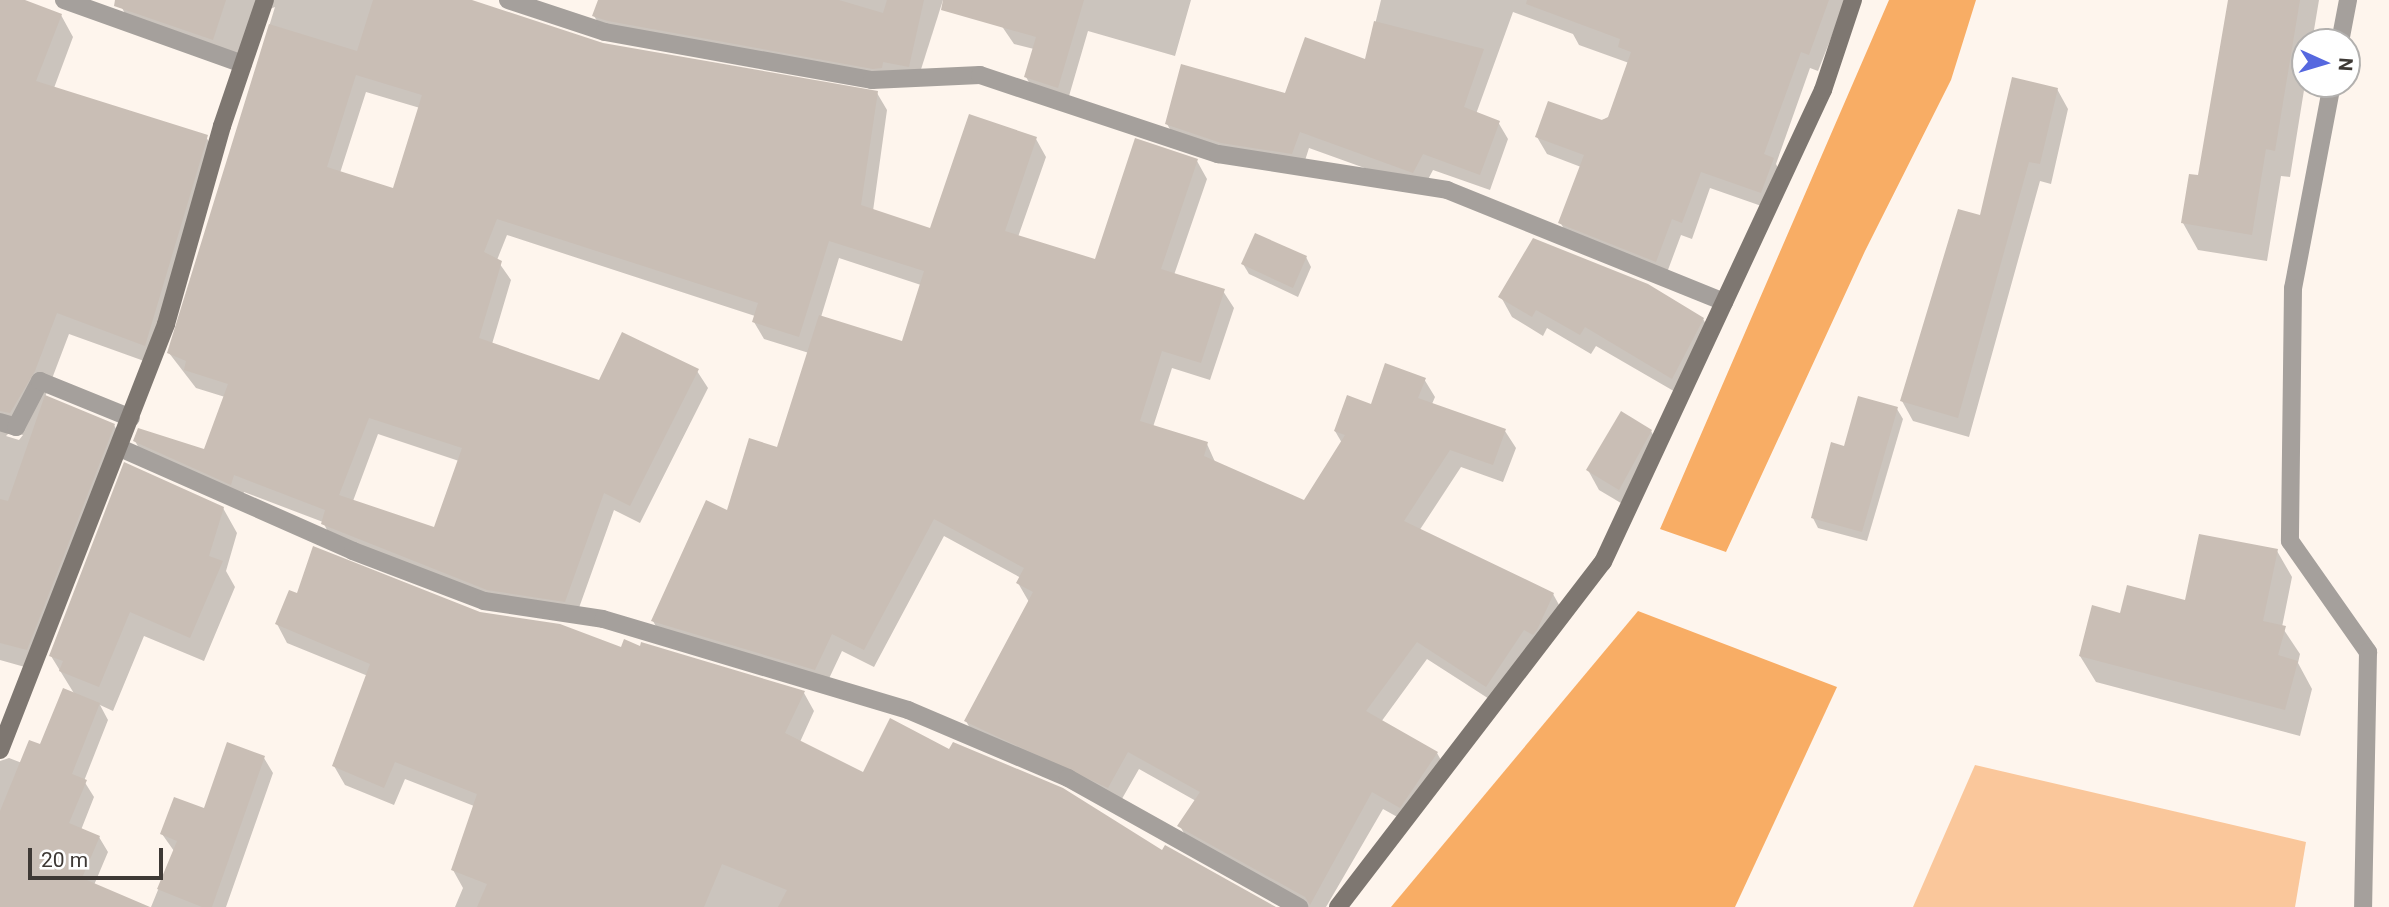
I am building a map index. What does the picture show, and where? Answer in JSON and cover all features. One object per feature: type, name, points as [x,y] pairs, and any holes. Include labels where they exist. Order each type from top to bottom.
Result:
[{"type":"street","points":[[64,0],[243,64]]},
{"type":"street","points":[[0,750],[120,448],[166,324],[243,64],[265,0]]},
{"type":"street","points":[[508,0],[605,32],[872,80],[980,75],[1218,154],[1447,190],[1724,302]]},
{"type":"street","points":[[1338,907],[1604,562],[1823,90],[1853,0]]},
{"type":"street","points":[[2343,28],[2348,0]]},
{"type":"street","points":[[2329,98],[2293,288],[2290,541],[2368,652],[2363,907]]},
{"type":"street","points":[[0,422],[16,427],[40,381],[131,418]]},
{"type":"street","points":[[120,448],[353,551],[484,601],[603,619],[908,710],[1068,778],[1299,907]]},
{"type":"shaded area","points":[[1889,0],[1976,0],[1951,80],[1865,251],[1726,552],[1660,529]]},
{"type":"shaded area","points":[[1638,611],[1837,687],[1735,907],[1391,907]]},
{"type":"shaded area","points":[[1975,765],[2306,842],[2295,907],[1913,907]]},
{"type":"building","points":[[0,0],[25,0],[62,14],[36,81],[208,135],[145,346],[57,313],[35,371],[10,413],[0,411]]},
{"type":"building","points":[[115,0],[226,0],[213,40],[114,6]]},
{"type":"building","points":[[373,0],[472,0],[603,43],[878,91],[861,205],[930,228],[969,114],[1037,137],[1005,231],[1095,259],[1135,138],[1198,159],[1161,269],[1225,289],[1201,363],[1162,351],[1140,421],[1208,442],[1204,456],[1304,500],[1345,435],[1334,431],[1347,395],[1371,404],[1385,363],[1426,378],[1418,398],[1506,429],[1493,465],[1450,450],[1404,521],[1554,593],[1537,630],[1533,635],[1524,630],[1486,687],[1417,642],[1366,711],[1438,752],[1400,808],[1372,792],[1310,905],[1305,897],[1177,826],[1200,792],[1128,752],[1108,788],[964,721],[1033,592],[1016,583],[1024,568],[934,519],[864,650],[832,634],[815,670],[651,621],[706,500],[727,510],[749,438],[777,447],[819,315],[902,341],[924,271],[829,241],[799,337],[752,322],[758,303],[497,219],[484,252],[502,261],[479,338],[599,380],[622,332],[699,369],[630,506],[604,493],[565,602],[487,590],[321,524],[325,510],[234,475],[231,485],[133,441],[138,428],[204,449],[228,384],[184,370],[186,361],[167,353],[269,24],[357,51]],"holes":[[[356,75],[422,95],[393,188],[327,167]],[[369,418],[462,448],[434,527],[339,495]]]},
{"type":"building","points":[[598,0],[839,0],[883,13],[887,0],[924,0],[909,67],[883,62],[882,68],[873,69],[608,21],[592,16]]},
{"type":"building","points":[[943,0],[1084,0],[1058,88],[1024,77],[1036,37],[941,10]]},
{"type":"building","points":[[1527,0],[1829,0],[1809,55],[1801,52],[1764,154],[1774,158],[1761,193],[1701,172],[1682,223],[1672,219],[1656,262],[1558,223],[1584,155],[1535,137],[1548,101],[1602,120],[1608,117],[1631,52],[1618,47],[1620,39],[1526,4]]},
{"type":"building","points":[[2228,0],[2300,0],[2295,28],[2291,28],[2291,54],[2275,151],[2266,149],[2252,235],[2181,223],[2189,174],[2198,175]]},
{"type":"building","points":[[1374,21],[1484,49],[1464,107],[1500,121],[1480,175],[1423,154],[1413,173],[1300,132],[1292,154],[1221,143],[1165,124],[1181,64],[1285,93],[1305,37],[1365,59]]},
{"type":"building","points":[[2012,77],[2058,88],[2040,164],[2029,162],[1958,418],[1900,401],[1958,209],[1980,215]]},
{"type":"building","points":[[1255,233],[1307,256],[1293,288],[1241,264]]},
{"type":"building","points":[[1533,238],[1648,284],[1704,318],[1672,379],[1585,327],[1580,335],[1536,310],[1532,317],[1498,297]]},
{"type":"building","points":[[45,395],[115,424],[27,650],[0,643],[0,499],[8,501]]},
{"type":"building","points":[[1858,396],[1898,407],[1862,532],[1811,518],[1831,442],[1844,446]]},
{"type":"building","points":[[1621,411],[1652,430],[1619,490],[1586,470]]},
{"type":"building","points":[[124,462],[224,507],[209,556],[223,561],[190,638],[130,612],[99,687],[59,671],[63,661],[49,656]]},
{"type":"building","points":[[2199,534],[2278,549],[2263,621],[2286,626],[2278,655],[2298,661],[2285,710],[2079,656],[2092,605],[2120,613],[2127,585],[2185,600]]},
{"type":"building","points":[[313,546],[480,612],[560,624],[621,647],[624,639],[640,646],[641,642],[805,691],[785,733],[863,772],[890,718],[949,749],[953,742],[1063,788],[1162,850],[1165,845],[1276,907],[778,907],[787,890],[722,864],[704,907],[477,907],[487,884],[451,870],[477,794],[395,762],[384,788],[332,766],[370,664],[275,624],[289,590],[297,593]]},
{"type":"building","points":[[63,688],[100,703],[72,774],[87,780],[69,823],[100,836],[82,878],[150,907],[0,907],[0,811],[29,740],[40,744]]},
{"type":"building","points":[[227,742],[265,756],[212,907],[202,907],[157,889],[177,841],[160,834],[174,797],[204,808]]}]
